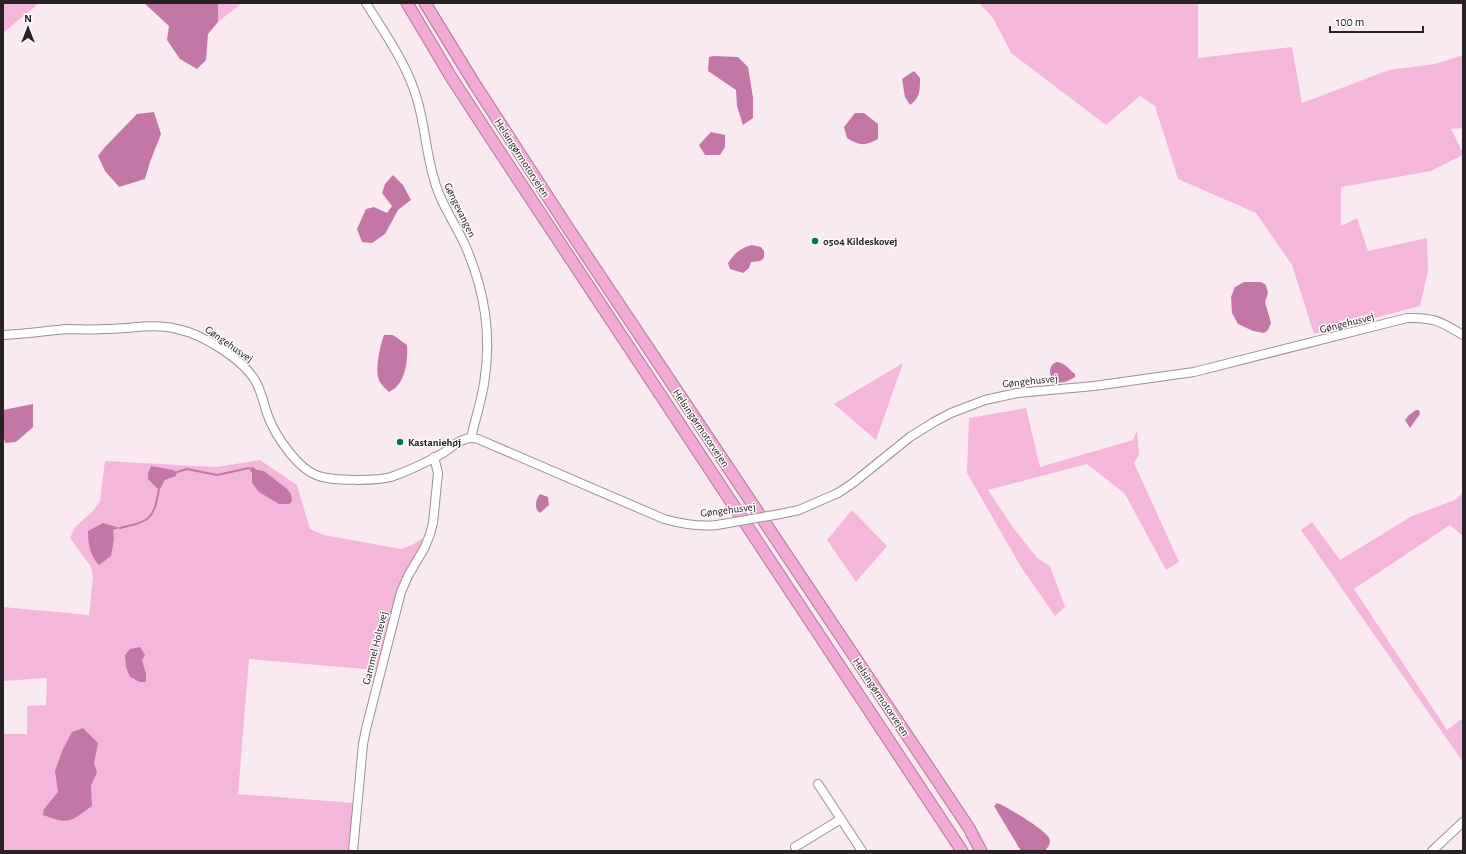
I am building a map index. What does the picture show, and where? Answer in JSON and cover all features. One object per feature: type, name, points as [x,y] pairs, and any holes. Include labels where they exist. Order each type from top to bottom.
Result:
[{"type":"highway","name":"Helsingørmotorvejen","points":[[407,3],[451,77],[492,140],[962,851]]},
{"type":"highway","name":"Helsingørmotorvejen","points":[[425,3],[474,83],[570,231],[969,828],[981,851]]},
{"type":"highway","points":[[969,828],[987,851]]},
{"type":"street","name":"Gøngevangen","points":[[366,3],[396,51],[409,76],[422,118],[434,181],[440,197],[464,244],[475,270],[485,307],[487,360],[483,386],[471,438]]},
{"type":"street","name":"Gøngehusvej","points":[[3,336],[66,329],[105,329],[156,326],[179,329],[205,339],[240,363],[250,372],[257,384],[268,416],[275,430],[292,455],[309,472],[320,477],[333,479],[375,479],[390,477],[434,457],[461,440],[471,438],[664,519],[695,526],[717,525],[799,510],[838,493],[853,484],[910,437],[934,422],[964,408],[1000,396],[1094,386],[1194,372],[1408,318],[1423,317],[1433,320],[1442,323],[1463,335]]},
{"type":"street","name":"Gammel Holtevej","points":[[352,851],[363,744],[366,729],[401,592],[408,576],[425,547],[430,534],[438,473],[434,457]]},
{"type":"street","points":[[818,784],[862,851]]},
{"type":"street","points":[[795,847],[841,819]]},
{"type":"street","points":[[1432,851],[1463,822]]},
{"type":"shaded area","points":[[3,3],[39,3],[3,33]]},
{"type":"shaded area","points":[[144,3],[218,3],[218,22],[208,34],[206,60],[197,69],[180,59],[167,40],[169,26]]},
{"type":"shaded area","points":[[218,3],[242,3],[218,22]]},
{"type":"shaded area","points":[[979,3],[1198,3],[1198,58],[1292,47],[1302,103],[1389,70],[1435,64],[1463,55],[1463,128],[1451,129],[1463,155],[1431,171],[1341,187],[1341,226],[1357,218],[1368,251],[1427,238],[1428,271],[1420,306],[1314,334],[1292,265],[1256,213],[1178,179],[1155,106],[1140,96],[1106,125],[1011,53],[993,18]]},
{"type":"shaded area","points":[[709,57],[738,57],[748,67],[753,98],[753,118],[743,125],[737,106],[736,90],[708,71]]},
{"type":"shaded area","points":[[914,71],[920,78],[919,90],[918,97],[910,105],[905,97],[902,79]]},
{"type":"shaded area","points":[[154,112],[161,134],[145,179],[119,187],[105,171],[98,156],[137,114]]},
{"type":"shaded area","points":[[855,113],[864,113],[878,124],[878,139],[870,143],[859,144],[847,138],[844,127]]},
{"type":"shaded area","points":[[711,132],[725,135],[725,147],[720,155],[705,155],[699,145]]},
{"type":"shaded area","points":[[393,175],[403,185],[411,200],[398,210],[385,234],[372,243],[362,242],[357,229],[366,209],[374,207],[387,213],[392,206],[382,193],[385,184]]},
{"type":"shaded area","points":[[752,245],[761,247],[764,251],[764,258],[760,261],[751,262],[749,268],[743,273],[730,269],[728,263],[733,256],[741,249]]},
{"type":"shaded area","points":[[1244,282],[1261,282],[1266,285],[1268,293],[1265,302],[1271,323],[1268,330],[1264,333],[1253,331],[1238,324],[1232,313],[1231,297],[1235,287]]},
{"type":"shaded area","points":[[384,335],[393,335],[407,345],[407,361],[402,378],[396,387],[389,392],[378,378],[379,352]]},
{"type":"shaded area","points":[[1056,362],[1062,363],[1066,366],[1075,374],[1075,377],[1065,382],[1054,382],[1050,371],[1053,364]]},
{"type":"shaded area","points":[[903,363],[876,440],[834,404]]},
{"type":"shaded area","points":[[33,404],[33,427],[16,442],[5,443],[3,434],[3,410]]},
{"type":"shaded area","points":[[1026,408],[1040,467],[1133,440],[1137,430],[1139,455],[1134,463],[1179,562],[1166,570],[1125,494],[1087,464],[988,490],[1012,526],[1037,558],[1050,566],[1065,607],[1055,616],[1021,567],[967,473],[969,418]]},
{"type":"shaded area","points":[[1416,410],[1419,410],[1420,414],[1410,428],[1405,420]]},
{"type":"shaded area","points":[[260,460],[297,485],[310,529],[324,535],[401,549],[412,545],[425,537],[422,546],[398,589],[376,670],[249,659],[238,794],[355,803],[349,851],[3,851],[3,734],[27,734],[27,706],[46,705],[47,678],[3,681],[3,607],[89,615],[93,577],[91,567],[70,538],[75,527],[93,511],[100,501],[105,461],[216,467]]},
{"type":"shaded area","points":[[151,466],[173,470],[177,472],[176,476],[165,480],[160,489],[157,488],[148,479],[148,473]]},
{"type":"shaded area","points":[[253,467],[257,470],[264,471],[287,489],[291,494],[292,501],[289,504],[279,504],[259,492],[252,483],[252,473],[249,468]]},
{"type":"shaded area","points":[[1463,493],[1463,536],[1450,525],[1354,589],[1447,730],[1463,718],[1463,762],[1301,530],[1312,522],[1340,560],[1412,516],[1455,500]]},
{"type":"shaded area","points":[[540,494],[548,497],[549,505],[540,513],[536,504]]},
{"type":"shaded area","points":[[852,510],[887,546],[856,582],[827,540]]},
{"type":"shaded area","points":[[103,523],[120,528],[113,530],[114,539],[111,556],[99,565],[90,550],[88,531]]},
{"type":"shaded area","points":[[140,647],[145,655],[142,660],[146,674],[146,682],[140,682],[130,677],[126,667],[125,655],[130,649]]},
{"type":"shaded area","points":[[83,728],[98,743],[94,763],[97,773],[91,785],[92,806],[74,819],[64,821],[43,815],[44,809],[58,792],[55,771],[63,749],[72,732]]},
{"type":"shaded area","points":[[997,803],[1029,821],[1048,836],[1050,843],[1045,851],[1021,851],[994,806]]},
{"type":"waterway","points":[[177,472],[187,469],[217,475],[249,468]]},
{"type":"waterway","points":[[120,528],[144,521],[149,517],[155,507],[159,488]]},
{"type":"place","name":"0504 Kildeskovej","points":[[815,241]]},
{"type":"place","name":"Kastaniehøj","points":[[400,442]]}]
